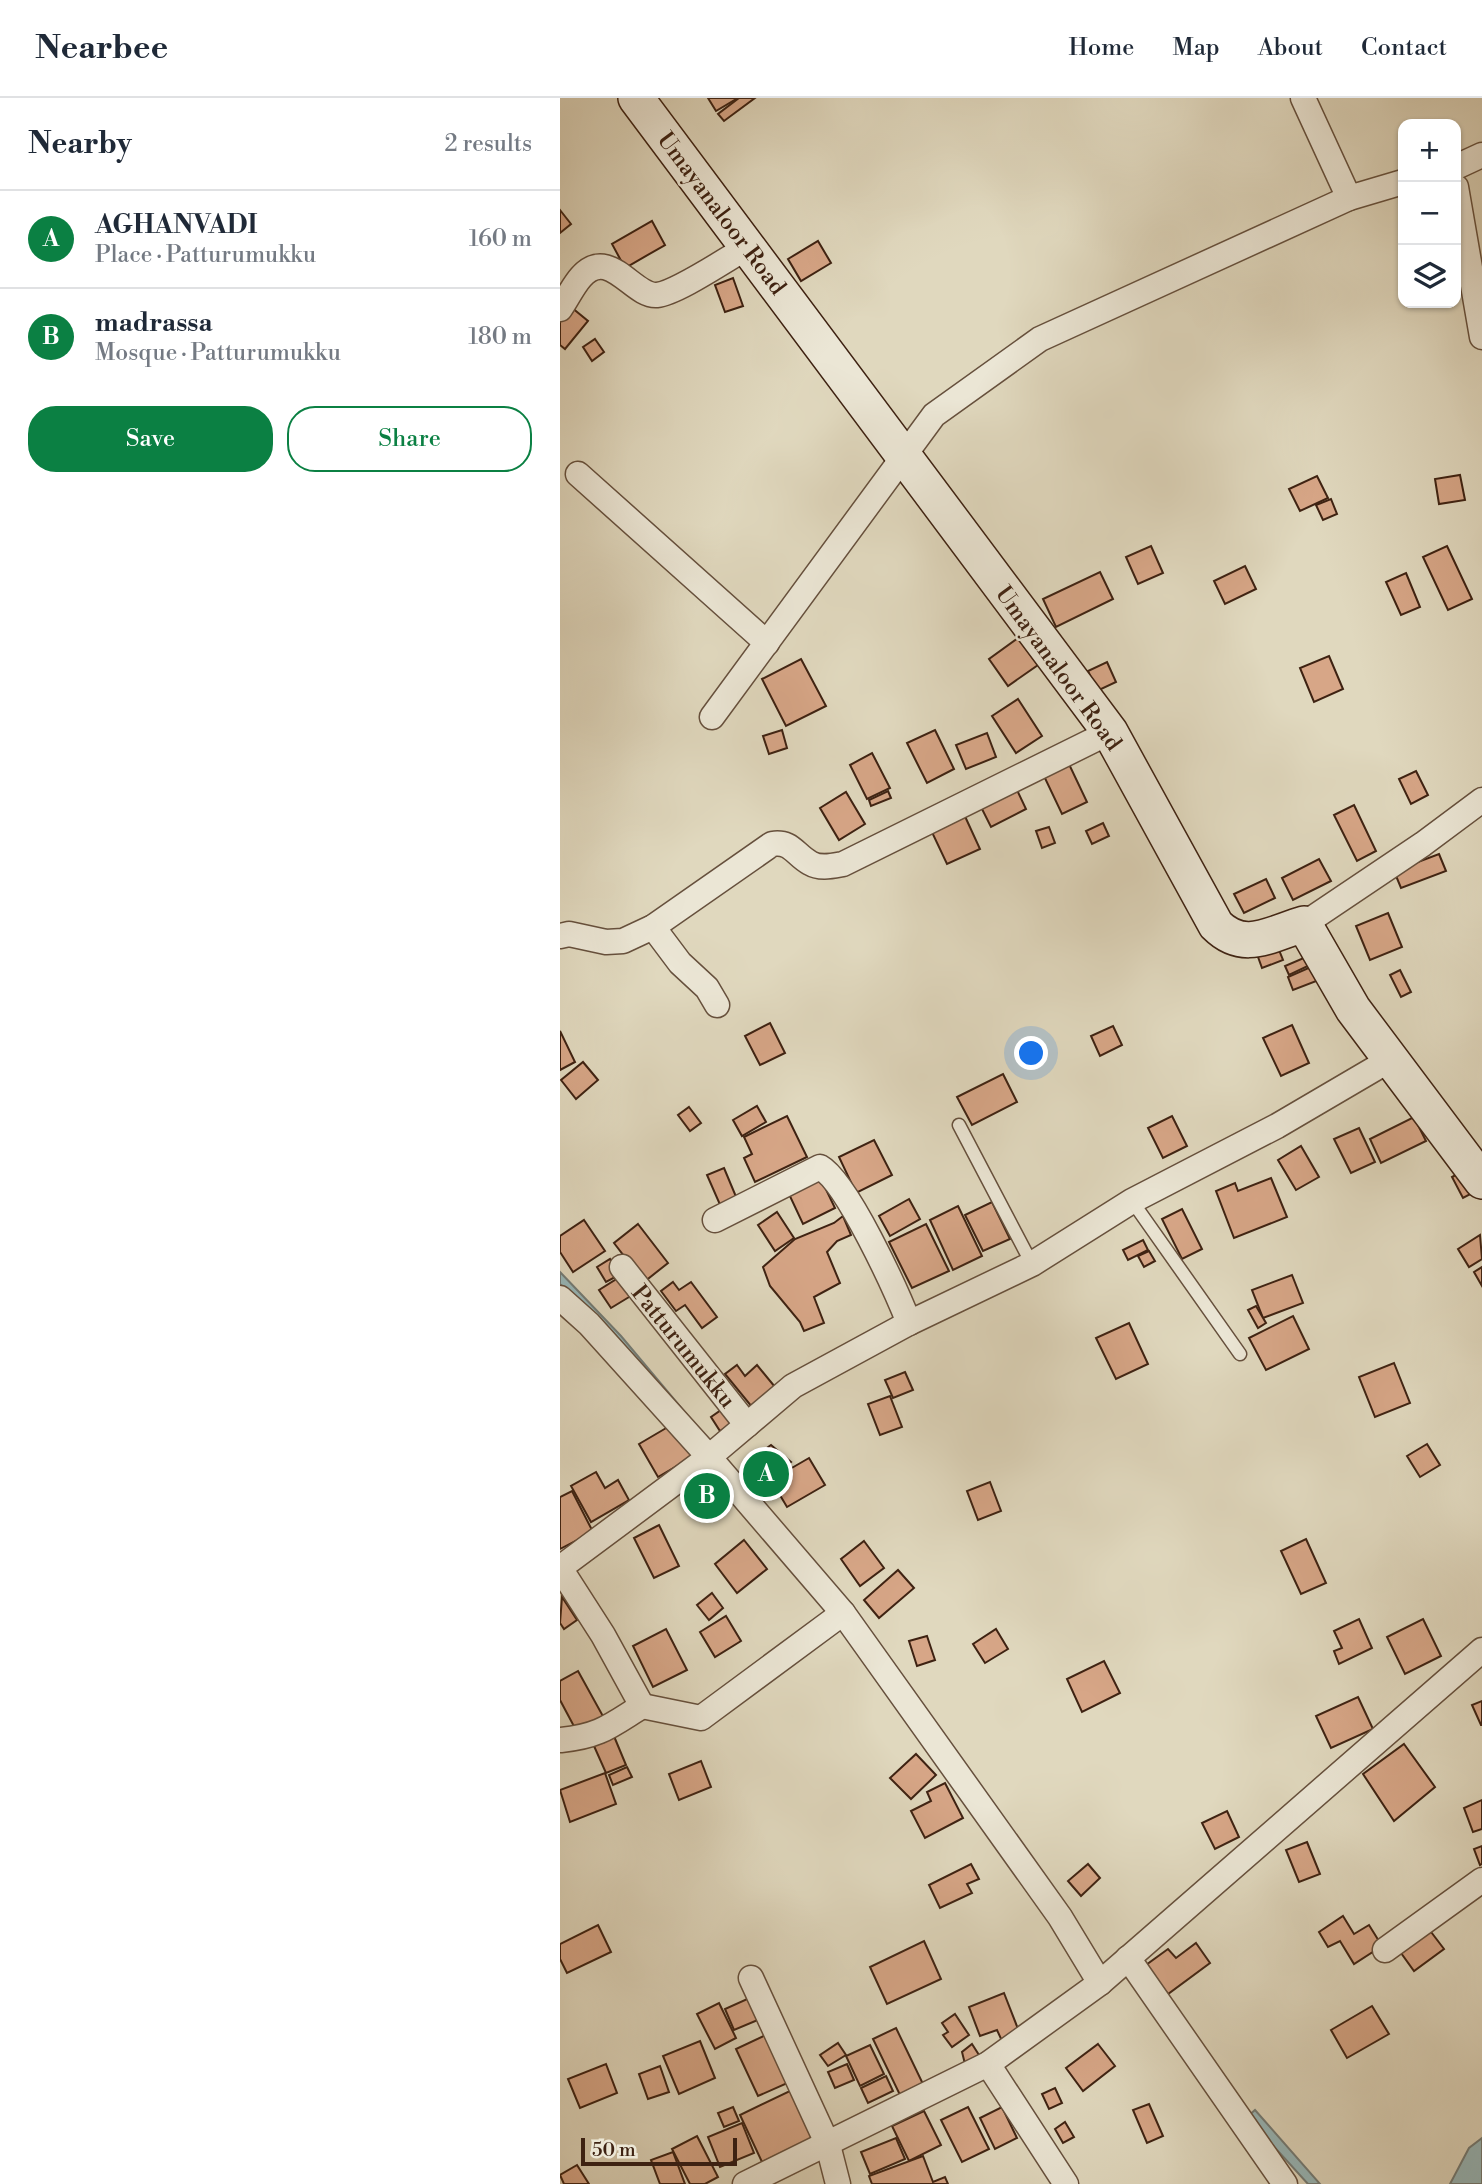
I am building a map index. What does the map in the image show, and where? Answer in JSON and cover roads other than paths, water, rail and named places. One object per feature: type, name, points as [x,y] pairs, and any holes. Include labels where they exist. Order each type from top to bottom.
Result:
[{"type":"main road","name":"Umayanaloor Road","points":[[636,98],[1110,732],[1216,925],[1230,939],[1247,941],[1304,924]]},
{"type":"main road","points":[[1304,924],[1353,1009],[1393,1058],[1482,1181]]},
{"type":"street","points":[[1303,98],[1349,198]]},
{"type":"street","points":[[1461,165],[1482,155]]},
{"type":"street","points":[[712,717],[934,415],[1040,339],[1349,198],[1398,183]]},
{"type":"street","points":[[1461,216],[1482,337]]},
{"type":"street","points":[[560,309],[581,276],[590,270],[604,268],[622,273],[643,293],[656,295],[672,290],[747,247]]},
{"type":"street","points":[[578,474],[767,643]]},
{"type":"street","points":[[560,936],[569,934],[615,942],[653,927],[772,844],[782,843],[792,847],[810,863],[823,867],[843,864],[1110,732]]},
{"type":"street","points":[[1304,924],[1423,844],[1482,800]]},
{"type":"street","points":[[653,927],[680,963],[708,988],[717,1006]]},
{"type":"street","points":[[642,1706],[603,1635],[560,1568],[709,1457],[793,1386],[909,1323],[1032,1264],[1132,1201],[1278,1126],[1393,1058]]},
{"type":"street","points":[[715,1220],[820,1167],[829,1172],[841,1190],[879,1256],[909,1323]]},
{"type":"street","name":"Patturumukku","points":[[622,1267],[747,1425]]},
{"type":"street","points":[[560,1298],[589,1324],[709,1457],[843,1613],[1060,1917],[1100,1983]]},
{"type":"street","points":[[561,1740],[584,1738],[610,1729],[642,1706],[701,1718],[843,1613]]},
{"type":"street","points":[[745,2184],[828,2145],[928,2091],[988,2064],[1100,1983],[1482,1650]]},
{"type":"street","points":[[1385,1950],[1482,1880]]},
{"type":"street","points":[[1128,1958],[1285,2184]]},
{"type":"street","points":[[751,1978],[828,2145],[838,2184]]},
{"type":"street","points":[[988,2064],[1066,2184]]},
{"type":"lane","points":[[959,1125],[1032,1264]]},
{"type":"lane","points":[[1132,1201],[1240,1354]]},
{"type":"water","points":[[560,1272],[621,1336],[709,1441],[560,1284]]},
{"type":"water","points":[[1255,2110],[1320,2184],[1308,2184],[1247,2117]]},
{"type":"water","points":[[1482,2138],[1482,2184],[1450,2184],[1469,2148]]},
{"type":"place","name":"AGHANVADI","points":[[766,1474]]},
{"type":"place","name":"madrassa","points":[[707,1496]]}]
